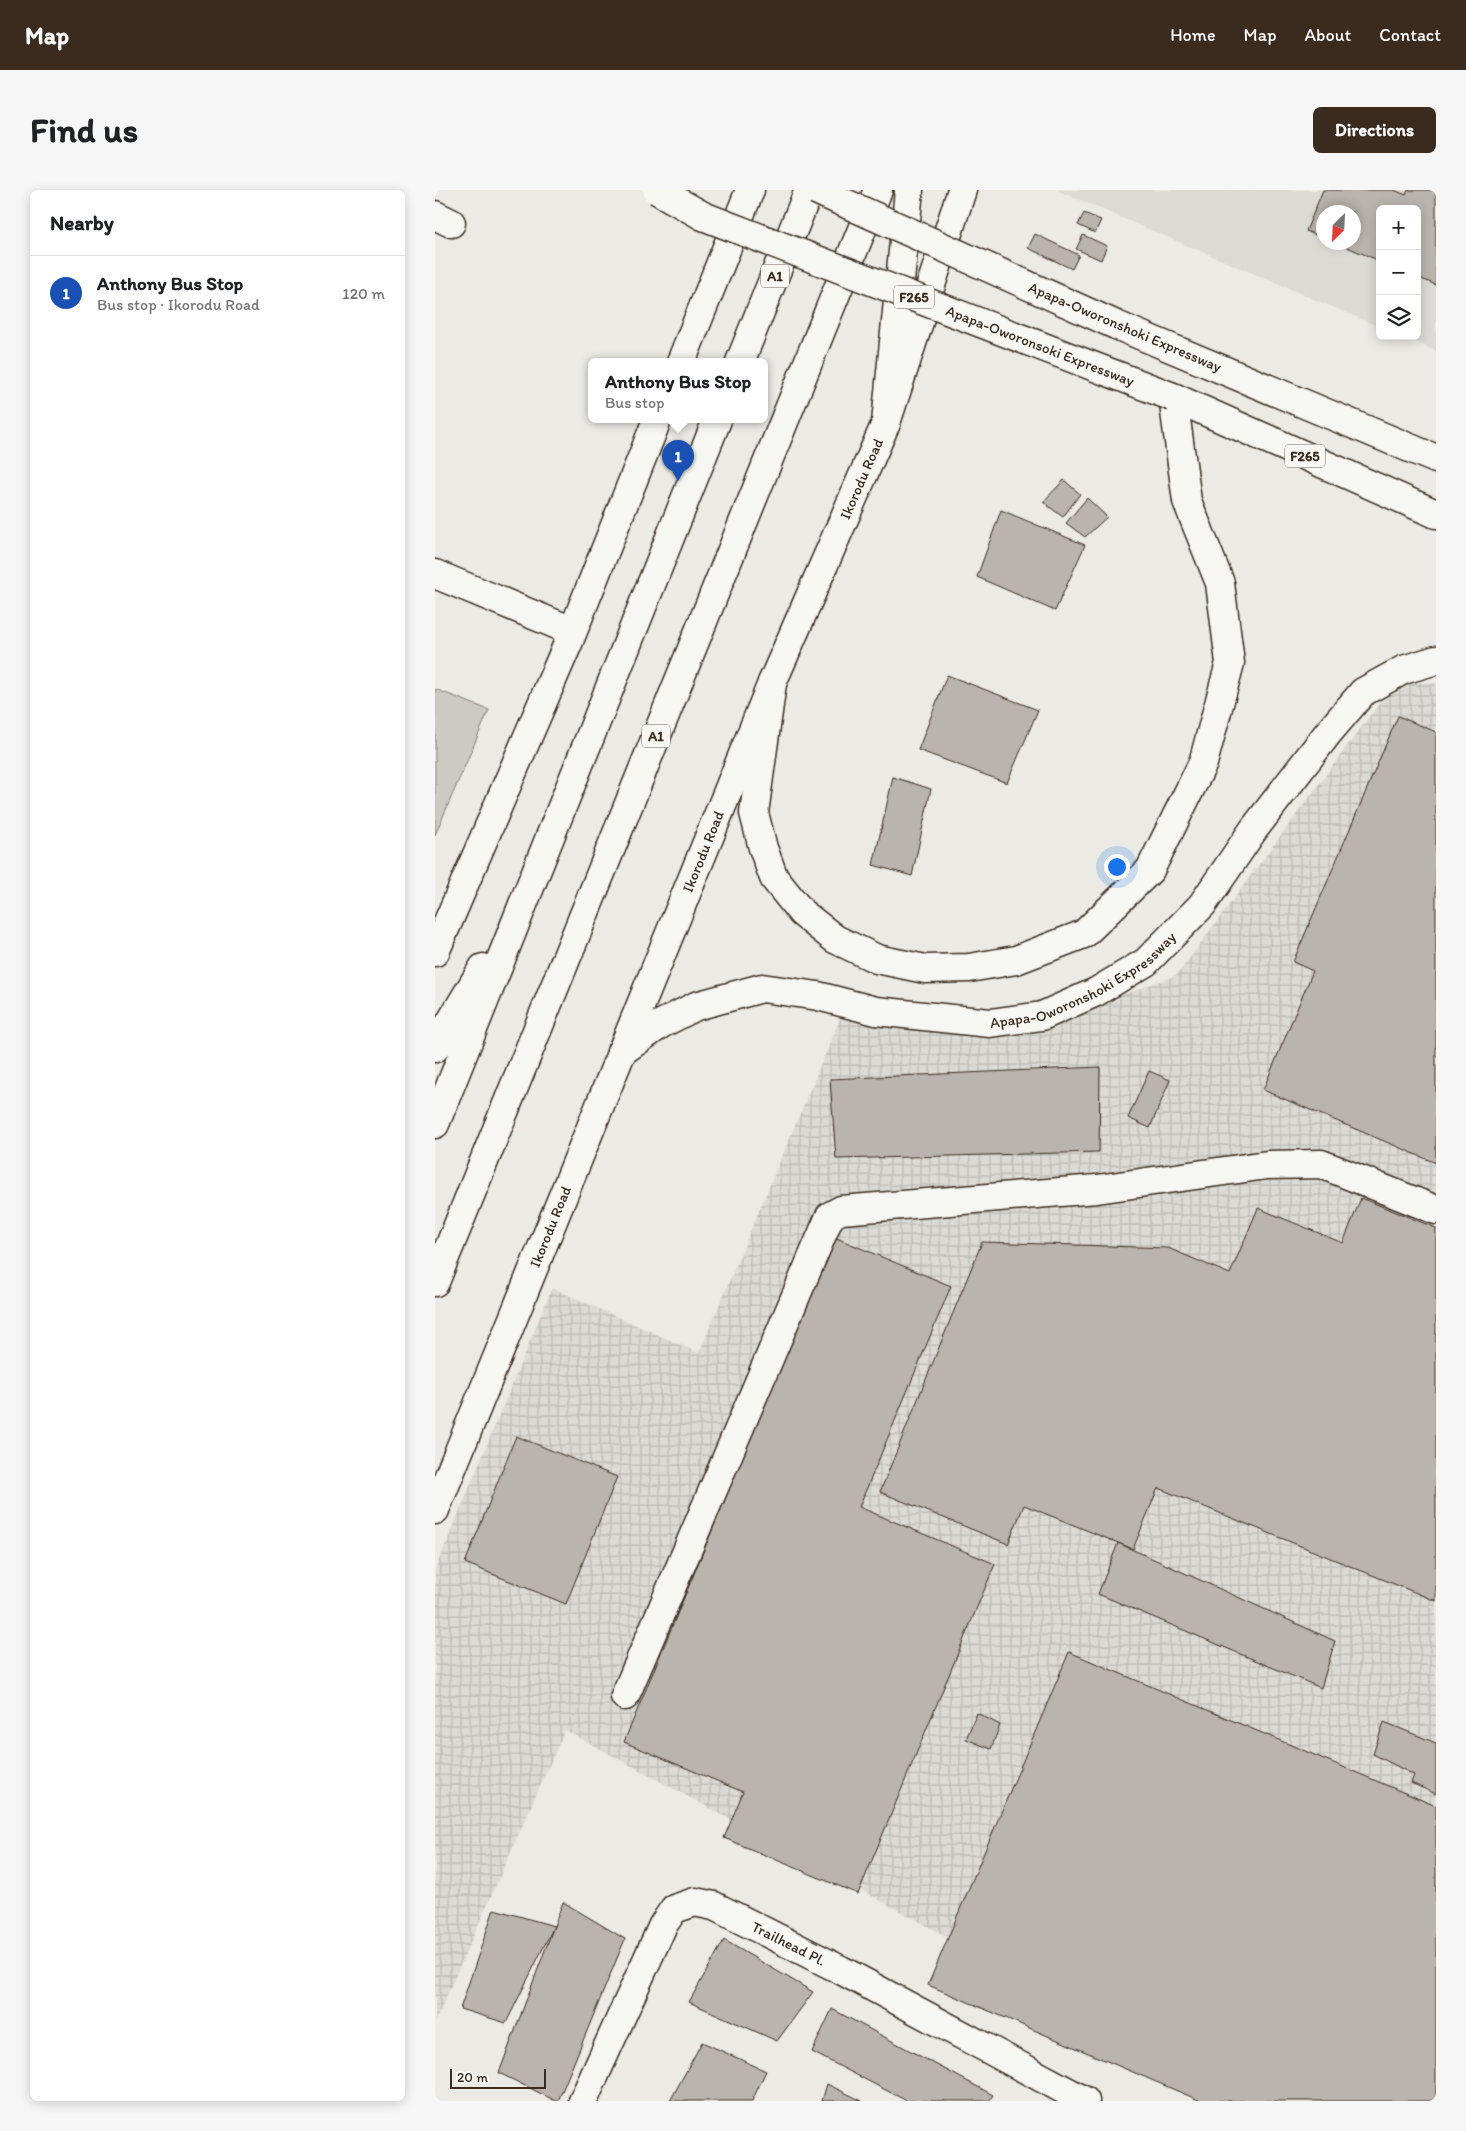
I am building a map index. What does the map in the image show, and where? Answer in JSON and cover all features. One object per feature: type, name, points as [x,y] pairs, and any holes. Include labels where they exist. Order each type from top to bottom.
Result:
[{"type":"main road","name":"Apapa-Oworonsoki Expressway","points":[[657,190],[703,216],[1173,398]]},
{"type":"main road","points":[[683,358],[750,190]]},
{"type":"main road","name":"A1","points":[[742,358],[809,190]]},
{"type":"main road","name":"Apapa-Oworonshoki Expressway","points":[[816,190],[1116,325],[1436,459]]},
{"type":"main road","name":"A1","points":[[435,1282],[878,190]]},
{"type":"main road","points":[[886,422],[909,190]]},
{"type":"main road","name":"Ikorodu Road","points":[[435,1510],[772,683],[886,422],[962,190]]},
{"type":"main road","name":"F265","points":[[1173,398],[1436,514]]},
{"type":"main road","points":[[772,683],[754,813],[763,848],[774,878],[803,913],[828,934],[877,959],[925,969],[969,968],[1016,960],[1084,934],[1150,870],[1203,763],[1230,663],[1220,583],[1187,501],[1173,398]]},
{"type":"main road","points":[[435,952],[572,632],[656,423]]},
{"type":"main road","points":[[435,1124],[716,423]]},
{"type":"main road","points":[[435,574],[572,632]]},
{"type":"main road","name":"Apapa-Oworonshoki Expressway","points":[[621,1052],[661,1024],[696,1006],[762,988],[818,996],[876,1012],[990,1023],[1042,1016],[1095,992],[1146,962],[1202,905],[1255,829],[1328,733],[1363,692],[1403,670],[1436,660]]},
{"type":"main road","points":[[435,1048],[528,891]]},
{"type":"main road","points":[[625,1696],[830,1216],[841,1210],[1097,1189],[1267,1165],[1321,1164],[1436,1210]]},
{"type":"main road","name":"Trailhead Pl.","points":[[583,2101],[663,1925],[675,1909],[695,1902],[714,1906],[748,1923],[1085,2101]]},
{"type":"shaded area","points":[[1056,190],[1436,190],[1436,351],[1411,340],[1421,340],[1421,205],[1376,205],[1376,325]]},
{"type":"shaded area","points":[[1395,682],[1436,683],[1436,2101],[1251,2101],[565,1730],[435,2022],[435,1570],[552,1288],[699,1353],[840,1019],[1052,1020],[1177,975]]},
{"type":"shaded area","points":[[435,689],[489,710],[435,835]]},
{"type":"building","points":[[1323,190],[1394,190],[1406,195],[1408,190],[1436,190],[1436,285],[1421,279],[1421,205],[1376,205],[1376,259],[1354,250],[1361,250],[1361,205],[1317,205]]},
{"type":"building","points":[[1316,207],[1316,235],[1306,231]]},
{"type":"building","points":[[1084,213],[1101,220],[1095,233],[1078,225]]},
{"type":"building","points":[[1035,234],[1079,255],[1072,269],[1028,248]]},
{"type":"building","points":[[1083,235],[1107,246],[1101,260],[1076,249]]},
{"type":"building","points":[[1064,480],[1080,494],[1063,517],[1043,502]]},
{"type":"building","points":[[1087,498],[1107,517],[1085,537],[1066,523]]},
{"type":"building","points":[[1001,510],[1085,545],[1055,611],[977,577]]},
{"type":"building","points":[[947,675],[1038,710],[1007,783],[918,750]]},
{"type":"building","points":[[1398,716],[1436,732],[1436,1163],[1263,1090],[1313,971],[1293,962]]},
{"type":"building","points":[[893,777],[931,789],[912,876],[873,865]]},
{"type":"building","points":[[1100,1067],[1099,1152],[836,1159],[830,1079]]},
{"type":"building","points":[[1149,1071],[1170,1080],[1150,1128],[1128,1118]]},
{"type":"building","points":[[1361,1198],[1436,1228],[1436,1601],[1158,1488],[1133,1549],[1024,1505],[1008,1544],[880,1492],[982,1242],[1168,1248],[1230,1274],[1258,1208],[1343,1243]]},
{"type":"building","points":[[834,1237],[951,1286],[859,1507],[995,1564],[858,1894],[724,1838],[743,1792],[624,1742]]},
{"type":"building","points":[[516,1436],[617,1477],[566,1604],[465,1563]]},
{"type":"building","points":[[1118,1543],[1335,1641],[1321,1688],[1098,1594]]},
{"type":"building","points":[[1069,1652],[1436,1806],[1436,2101],[1201,2101],[928,1985]]},
{"type":"building","points":[[977,1713],[1000,1725],[991,1749],[966,1739]]},
{"type":"building","points":[[1384,1722],[1436,1743],[1436,1794],[1411,1783],[1414,1775],[1373,1754]]},
{"type":"building","points":[[563,1902],[625,1939],[558,2101],[556,2101],[499,2073]]},
{"type":"building","points":[[494,1909],[554,1926],[506,2023],[460,2009]]},
{"type":"building","points":[[724,1940],[813,1992],[777,2041],[689,2002]]},
{"type":"building","points":[[832,2009],[993,2095],[989,2101],[907,2101],[812,2052]]},
{"type":"building","points":[[702,2042],[766,2071],[752,2101],[670,2101]]},
{"type":"building","points":[[827,2084],[862,2101],[822,2101]]},
{"type":"place","name":"Anthony Bus Stop","points":[[678,481]]}]
